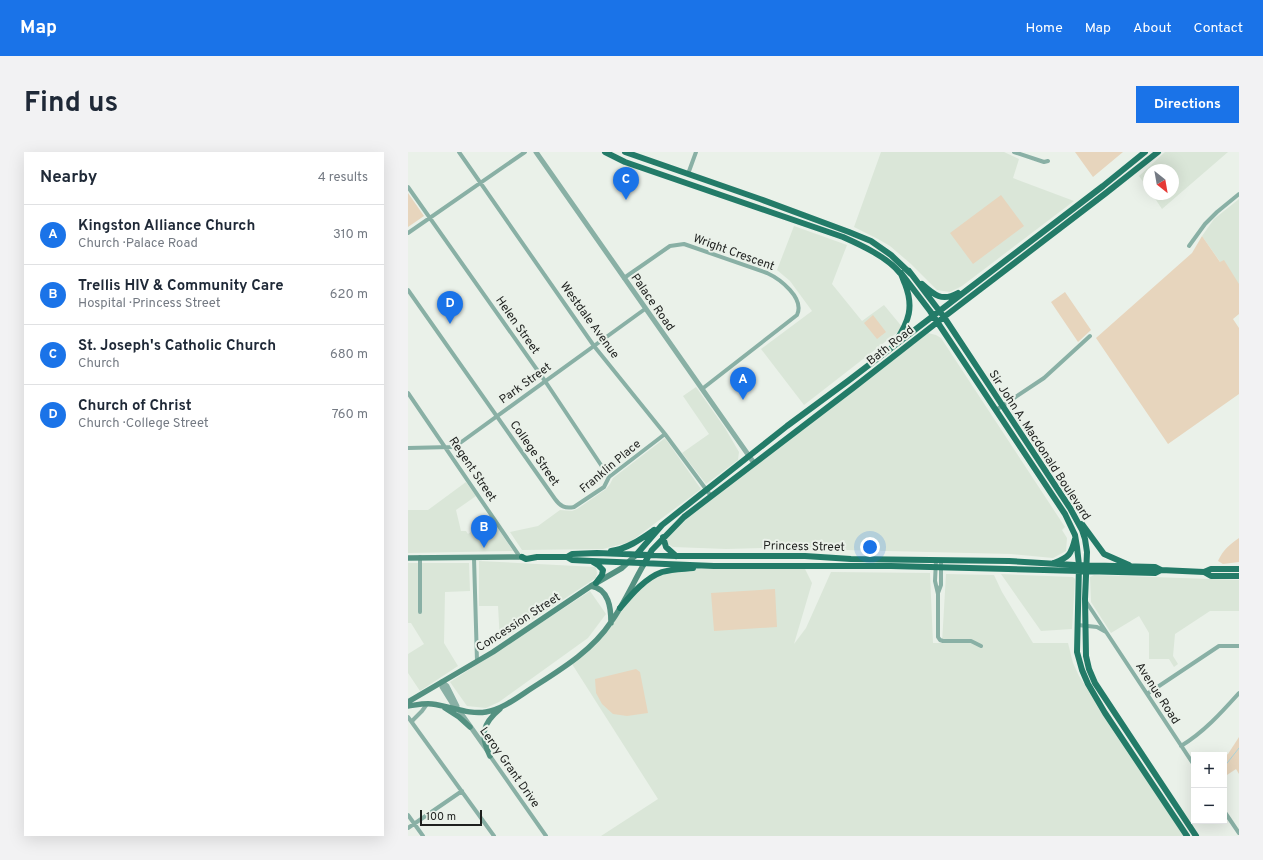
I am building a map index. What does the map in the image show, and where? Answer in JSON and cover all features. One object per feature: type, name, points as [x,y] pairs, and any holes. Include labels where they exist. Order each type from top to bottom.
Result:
[{"type":"main road","points":[[605,152],[625,162],[843,237],[867,248],[900,273],[908,291],[910,304],[909,316],[903,331],[893,346]]},
{"type":"main road","points":[[625,152],[760,199],[871,242],[891,255],[936,296],[943,298],[953,296],[975,284]]},
{"type":"main road","name":"Bath Road","points":[[636,555],[662,525],[706,490],[1097,191],[1145,152]]},
{"type":"main road","name":"Bath Road","points":[[644,564],[663,537],[684,517],[853,388],[944,316],[1106,194],[1158,152]]},
{"type":"main road","points":[[669,177],[681,178],[688,174]]},
{"type":"main road","points":[[688,174],[691,181],[698,187]]},
{"type":"main road","name":"Sir John A. Macdonald Boulevard","points":[[909,271],[940,310],[1070,508],[1085,539],[1087,552],[1085,599],[1077,652],[1082,670],[1088,684],[1105,713],[1187,836]]},
{"type":"main road","name":"Sir John A. Macdonald Boulevard","points":[[900,273],[933,316],[1065,514],[1075,535],[1079,565],[1081,625],[1086,656],[1095,683],[1196,836]]},
{"type":"main road","points":[[1070,508],[1104,554],[1134,567]]},
{"type":"main road","points":[[597,553],[622,549],[641,539],[662,525]]},
{"type":"main road","points":[[1051,564],[1066,559],[1072,551],[1075,535]]},
{"type":"main road","points":[[663,537],[666,547],[676,556]]},
{"type":"main road","name":"Princess Street","points":[[408,558],[521,557],[533,555],[537,557],[566,557],[572,554],[597,553],[676,556],[804,556],[850,559],[938,560],[1079,565],[1087,568],[1155,573],[1161,570]]},
{"type":"main road","name":"Concession Street","points":[[408,702],[477,662],[627,563],[636,555]]},
{"type":"main road","name":"Princess Street","points":[[566,557],[572,560],[714,566],[938,568],[1079,572],[1087,568],[1134,567],[1155,567],[1161,570],[1204,572],[1211,569],[1239,569]]},
{"type":"main road","points":[[592,561],[603,570],[602,575],[594,584],[609,601],[611,623]]},
{"type":"main road","points":[[490,756],[484,739],[485,727],[491,718],[506,705],[568,664],[585,650],[611,623],[644,564]]},
{"type":"main road","points":[[620,608],[637,589],[656,575],[667,571],[714,566]]},
{"type":"main road","name":"Princess Street","points":[[1204,572],[1211,576],[1239,576]]},
{"type":"main road","points":[[408,706],[427,704],[473,712],[486,712],[506,705]]},
{"type":"main road","points":[[437,705],[459,717],[470,727]]},
{"type":"street","name":"Westdale Avenue","points":[[459,152],[594,346],[665,434],[711,496]]},
{"type":"street","points":[[408,233],[525,152]]},
{"type":"street","name":"Palace Road","points":[[536,152],[754,463]]},
{"type":"street","points":[[688,174],[696,152]]},
{"type":"street","points":[[1014,152],[1044,162],[1048,161]]},
{"type":"street","name":"Helen Street","points":[[408,187],[431,217],[545,381],[609,477]]},
{"type":"street","points":[[1189,246],[1205,224],[1239,194]]},
{"type":"street","name":"Wright Crescent","points":[[624,278],[670,246],[684,244],[773,275],[782,282],[798,302],[800,305],[797,315],[702,389]]},
{"type":"street","name":"College Street","points":[[408,290],[557,502],[565,507]]},
{"type":"street","name":"Park Street","points":[[408,448],[446,448],[460,443],[645,308]]},
{"type":"street","points":[[996,410],[1044,378],[1090,336]]},
{"type":"street","name":"Regent Street","points":[[408,393],[521,557]]},
{"type":"street","name":"Franklin Place","points":[[565,507],[571,508],[576,506],[604,487],[609,477],[665,434]]},
{"type":"street","points":[[420,558],[420,612]]},
{"type":"street","points":[[474,558],[477,662]]},
{"type":"street","points":[[938,560],[935,581],[938,594],[938,637],[943,641],[971,641],[981,646]]},
{"type":"street","name":"Avenue Road","points":[[1085,599],[1191,760]]},
{"type":"street","points":[[1081,625],[1097,628],[1106,632]]},
{"type":"street","points":[[1147,694],[1220,646],[1239,646]]},
{"type":"street","name":"Leroy Grant Drive","points":[[442,682],[447,686],[458,709],[470,727],[546,836]]},
{"type":"street","points":[[1182,746],[1212,723],[1239,693]]},
{"type":"street","points":[[412,722],[427,704]]},
{"type":"street","points":[[408,717],[494,836]]},
{"type":"street","points":[[408,828],[462,791]]},
{"type":"street","points":[[1227,815],[1239,833]]},
{"type":"street","points":[[408,816],[423,836]]},
{"type":"shaded area","points":[[881,152],[1004,152],[1019,159],[1013,178],[1074,201],[962,286],[950,292],[937,290],[911,264],[890,246],[854,227]]},
{"type":"shaded area","points":[[1075,152],[1123,152],[1093,177]]},
{"type":"shaded area","points":[[1165,152],[1228,152],[1179,194],[1179,164],[1152,164]]},
{"type":"shaded area","points":[[1143,172],[1143,182],[1139,176]]},
{"type":"shaded area","points":[[408,193],[424,216],[408,227]]},
{"type":"shaded area","points":[[1001,195],[1024,226],[973,264],[950,233]]},
{"type":"shaded area","points":[[1239,199],[1239,289],[1202,236],[1214,219]]},
{"type":"shaded area","points":[[1156,200],[1172,200],[1162,209]]},
{"type":"shaded area","points":[[794,226],[847,245],[832,284],[862,321],[884,305],[903,328],[804,405],[761,349],[812,311],[790,281],[777,270]]},
{"type":"shaded area","points":[[1202,236],[1220,262],[1224,260],[1239,284],[1239,314],[1233,319],[1239,328],[1239,394],[1168,444],[1096,338],[1192,253]]},
{"type":"shaded area","points":[[1065,292],[1091,330],[1078,342],[1051,302]]},
{"type":"shaded area","points":[[873,315],[886,332],[877,339],[864,323]]},
{"type":"shaded area","points":[[928,333],[941,338],[1065,527],[1062,530],[1067,538],[1066,551],[1053,558],[1011,554],[763,548],[726,549],[673,547],[668,544],[666,539],[683,520]]},
{"type":"shaded area","points":[[696,387],[725,428],[739,452],[738,460],[706,484],[682,453],[709,434],[683,396]]},
{"type":"shaded area","points":[[665,438],[701,489],[630,542],[603,549],[522,550],[510,532],[538,526],[560,510],[572,511],[577,509],[606,489],[613,478]]},
{"type":"shaded area","points":[[466,482],[476,496],[456,510],[461,531],[466,531],[468,534],[481,525],[495,524],[513,551],[408,553],[408,510],[428,510]]},
{"type":"shaded area","points":[[1239,538],[1239,562],[1223,564],[1218,561],[1227,548]]},
{"type":"shaded area","points":[[479,561],[596,567],[597,573],[596,578],[500,641],[498,606],[479,606]]},
{"type":"shaded area","points":[[408,563],[469,563],[470,591],[445,592],[444,643],[458,666],[420,691],[408,673],[408,654],[424,644],[411,623],[408,623]]},
{"type":"shaded area","points":[[804,567],[812,583],[794,644],[806,628],[831,572],[930,573],[933,643],[942,643],[946,574],[994,575],[1002,592],[1033,643],[1068,643],[1073,663],[1079,676],[1184,836],[601,836],[658,799],[572,664],[596,640],[640,587],[664,572],[688,569]]},
{"type":"shaded area","points":[[1001,574],[1073,577],[1075,579],[1072,629],[1041,631]]},
{"type":"shaded area","points":[[1094,575],[1239,580],[1239,611],[1210,611],[1175,634],[1173,656],[1178,664],[1174,667],[1169,659],[1149,659],[1149,633],[1139,616],[1111,633],[1091,602],[1090,577]]},
{"type":"shaded area","points":[[775,589],[777,627],[714,631],[711,593]]},
{"type":"shaded area","points":[[590,591],[606,614],[588,638],[499,702],[486,708],[467,706],[450,682]]},
{"type":"shaded area","points":[[636,669],[640,672],[648,713],[627,716],[613,714],[602,704],[596,693],[595,679]]},
{"type":"shaded area","points":[[1239,737],[1239,774],[1236,769],[1227,775],[1228,754]]},
{"type":"waterway","points":[[1227,763],[1239,748]]},
{"type":"place","name":"St. Joseph's Catholic Church","points":[[626,200]]},
{"type":"place","name":"Church of Christ","points":[[450,324]]},
{"type":"place","name":"Kingston Alliance Church","points":[[743,400]]},
{"type":"place","name":"Trellis HIV & Community Care","points":[[484,548]]}]
